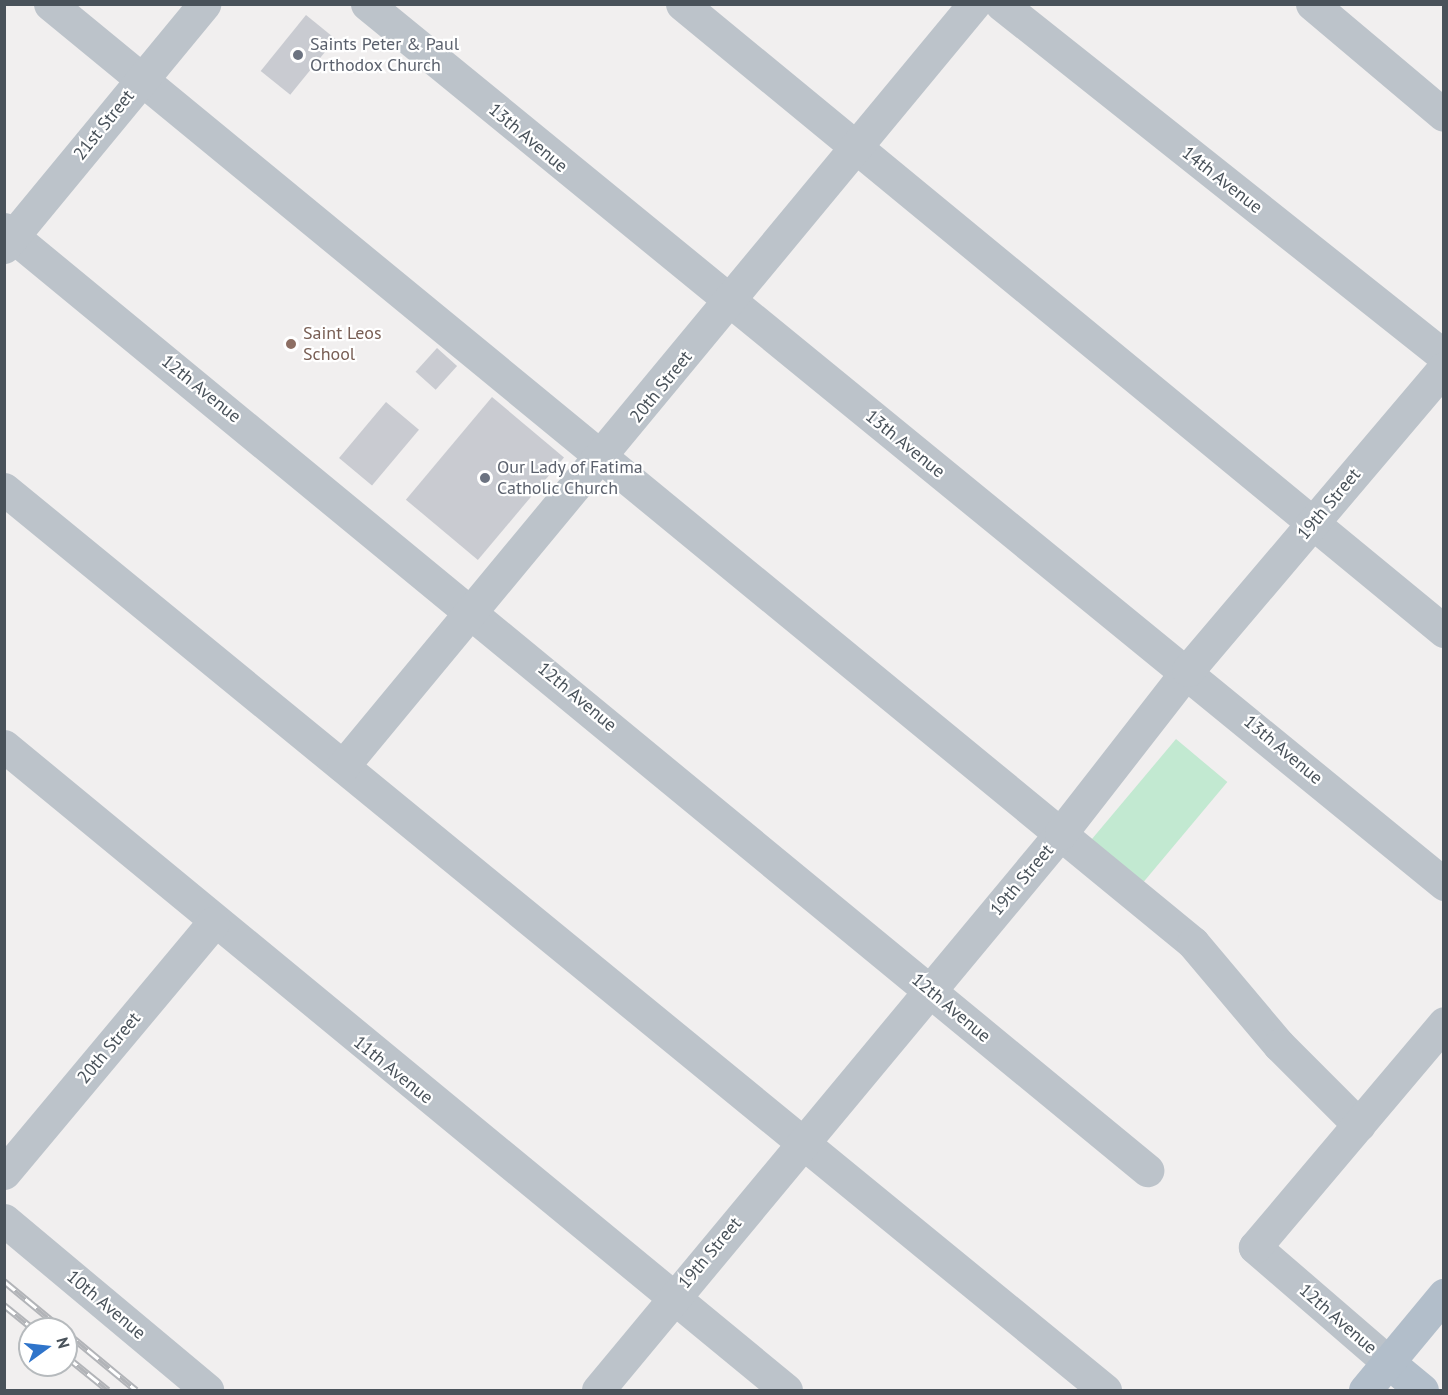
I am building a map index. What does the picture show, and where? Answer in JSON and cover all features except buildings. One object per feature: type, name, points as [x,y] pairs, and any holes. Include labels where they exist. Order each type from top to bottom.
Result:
[{"type":"main road","points":[[1365,1390],[1443,1295]]},
{"type":"main road","name":"12th Avenue","points":[[1388,1362],[1422,1390]]},
{"type":"street","points":[[50,4],[1192,943],[1279,1045],[1359,1125],[1443,1023]]},
{"type":"street","name":"21st Street","points":[[7,237],[204,4]]},
{"type":"street","name":"13th Avenue","points":[[367,4],[729,303],[1188,670],[1443,884]]},
{"type":"street","points":[[682,4],[1443,631]]},
{"type":"street","name":"20th Street","points":[[343,766],[602,460],[974,4]]},
{"type":"street","name":"14th Avenue","points":[[1001,4],[1443,356]]},
{"type":"street","points":[[1312,4],[1443,116]]},
{"type":"street","name":"12th Avenue","points":[[7,237],[474,611],[1146,1170]]},
{"type":"street","name":"19th Street","points":[[598,1390],[672,1298],[1061,833],[1188,670],[1443,369]]},
{"type":"street","points":[[4,489],[1105,1390]]},
{"type":"street","name":"11th Avenue","points":[[4,746],[213,923],[786,1390]]},
{"type":"street","name":"20th Street","points":[[4,1173],[213,923]]},
{"type":"street","name":"12th Avenue","points":[[1359,1125],[1255,1247],[1388,1362]]},
{"type":"street","name":"10th Avenue","points":[[4,1220],[207,1390]]},
{"type":"green space","points":[[1176,739],[1227,782],[1142,883],[1091,840]]},
{"type":"railway","points":[[4,1281],[48,1317]]},
{"type":"railway","points":[[4,1305],[19,1317]]},
{"type":"railway","points":[[78,1342],[136,1390]]},
{"type":"railway","points":[[78,1366],[108,1390]]},
{"type":"place","name":"Saints Peter & Paul Orthodox Church","points":[[298,55]]},
{"type":"place","name":"Saint Leos School","points":[[291,344]]},
{"type":"place","name":"Our Lady of Fatima Catholic Church","points":[[485,478]]}]
